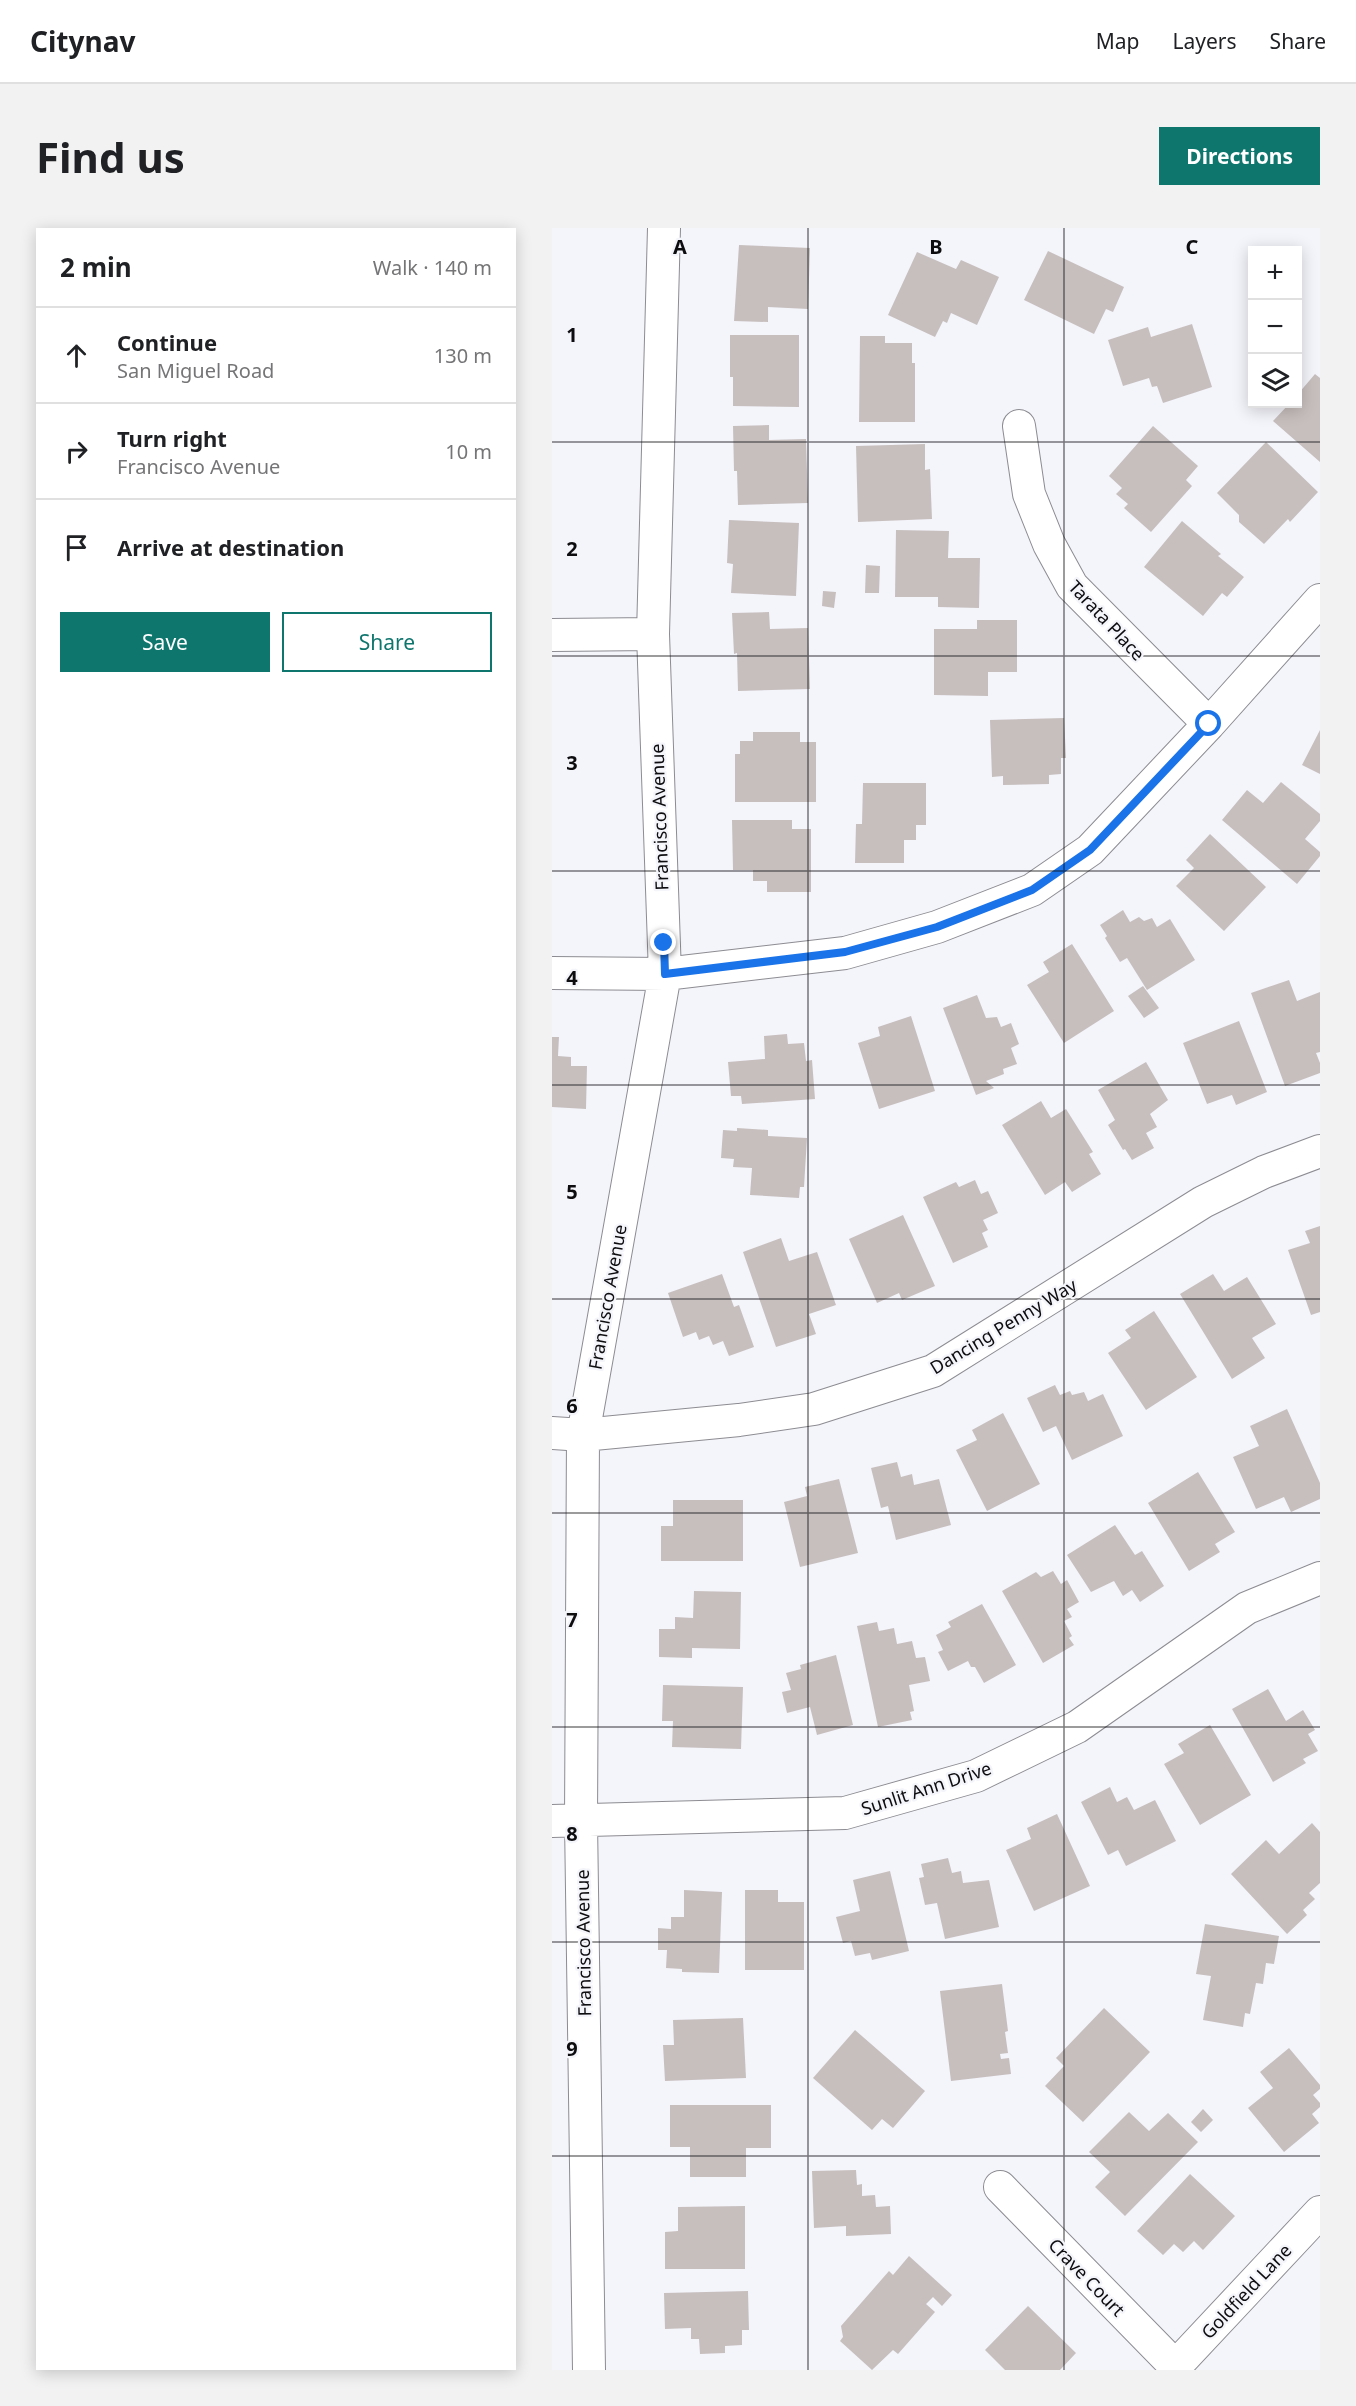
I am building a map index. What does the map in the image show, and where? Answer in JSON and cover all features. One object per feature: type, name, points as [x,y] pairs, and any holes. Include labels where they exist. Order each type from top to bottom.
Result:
[{"type":"street","name":"Francisco Avenue","points":[[589,2370],[567,1821],[583,1435],[665,974],[653,634],[664,228]]},
{"type":"street","name":"Tarata Place","points":[[1019,426],[1029,494],[1049,544],[1072,586],[1209,724]]},
{"type":"street","points":[[552,974],[665,974],[845,952],[937,927],[1032,890],[1090,850],[1209,724],[1320,600]]},
{"type":"street","points":[[552,635],[653,634]]},
{"type":"street","name":"Dancing Penny Way","points":[[552,1433],[583,1435],[739,1420],[814,1409],[933,1371],[1203,1202],[1264,1172],[1320,1151]]},
{"type":"street","name":"Sunlit Ann Drive","points":[[567,1821],[845,1813],[976,1776],[1077,1727],[1247,1608],[1320,1578]]},
{"type":"street","name":"Crave Court","points":[[1000,2187],[1173,2368]]},
{"type":"street","name":"Goldfield Lane","points":[[1173,2368],[1320,2212]]},
{"type":"building","points":[[739,245],[810,248],[808,309],[768,307],[768,322],[734,321]]},
{"type":"building","points":[[1048,251],[1124,287],[1113,312],[1106,309],[1094,334],[1024,300]]},
{"type":"building","points":[[917,252],[956,269],[961,260],[999,277],[977,325],[951,313],[947,323],[943,321],[935,337],[888,315]]},
{"type":"building","points":[[1192,324],[1212,387],[1163,403],[1157,386],[1152,387],[1149,378],[1123,386],[1108,340],[1148,327],[1151,337]]},
{"type":"building","points":[[730,335],[799,335],[799,407],[733,406]]},
{"type":"building","points":[[860,336],[885,336],[885,343],[912,343],[912,363],[915,363],[915,422],[859,422]]},
{"type":"building","points":[[1315,374],[1320,378],[1320,462],[1273,421],[1285,408],[1302,408],[1302,389]]},
{"type":"building","points":[[769,425],[769,440],[806,439],[808,503],[738,505],[737,471],[734,471],[733,426]]},
{"type":"building","points":[[1153,426],[1198,466],[1186,480],[1192,486],[1151,532],[1124,508],[1128,504],[1116,494],[1122,488],[1109,476]]},
{"type":"building","points":[[1266,442],[1318,492],[1290,522],[1288,519],[1264,544],[1239,522],[1239,515],[1217,493]]},
{"type":"building","points":[[925,444],[925,470],[930,469],[932,519],[858,522],[856,446]]},
{"type":"building","points":[[729,520],[799,523],[796,596],[731,593],[733,564],[727,563]]},
{"type":"building","points":[[1182,521],[1221,554],[1218,556],[1244,577],[1227,597],[1222,593],[1203,616],[1144,567]]},
{"type":"building","points":[[896,530],[949,531],[948,558],[980,558],[979,608],[938,607],[938,597],[895,597]]},
{"type":"building","points":[[866,565],[880,566],[879,593],[865,593]]},
{"type":"building","points":[[823,591],[836,592],[834,608],[822,606]]},
{"type":"building","points":[[769,612],[770,629],[808,628],[810,689],[738,691],[737,653],[734,654],[732,613]]},
{"type":"building","points":[[977,620],[1017,620],[1017,672],[988,672],[988,696],[934,695],[934,629],[977,629]]},
{"type":"building","points":[[1064,718],[1066,758],[1061,758],[1061,774],[1049,775],[1049,784],[1003,785],[1003,776],[992,777],[990,720]]},
{"type":"building","points":[[1320,730],[1320,774],[1302,765]]},
{"type":"building","points":[[753,732],[800,732],[800,742],[816,742],[816,802],[735,802],[735,754],[740,754],[740,741],[753,741]]},
{"type":"building","points":[[1281,782],[1320,814],[1320,821],[1305,839],[1320,852],[1320,856],[1297,884],[1222,820],[1247,790],[1263,803]]},
{"type":"building","points":[[863,783],[926,783],[926,825],[916,825],[916,840],[904,840],[904,863],[855,863],[856,824],[862,824]]},
{"type":"building","points":[[732,820],[792,820],[792,829],[811,829],[811,892],[767,892],[767,881],[753,881],[753,870],[733,870]]},
{"type":"building","points":[[1210,834],[1266,887],[1224,931],[1176,886],[1194,868],[1186,860]]},
{"type":"building","points":[[1123,910],[1130,922],[1139,917],[1144,921],[1152,918],[1157,927],[1170,919],[1195,960],[1147,990],[1127,958],[1120,962],[1100,925]]},
{"type":"building","points":[[1072,944],[1114,1011],[1064,1043],[1027,985],[1049,972],[1043,962]]},
{"type":"building","points":[[1289,980],[1297,1001],[1320,992],[1320,1052],[1316,1053],[1320,1063],[1320,1073],[1285,1086],[1251,993]]},
{"type":"building","points":[[1143,986],[1159,1008],[1144,1018],[1128,996]]},
{"type":"building","points":[[977,995],[986,1018],[997,1017],[1001,1027],[1011,1023],[1019,1044],[1011,1048],[1017,1064],[1003,1069],[1004,1074],[986,1081],[994,1088],[976,1095],[943,1008]]},
{"type":"building","points":[[911,1016],[935,1091],[879,1109],[858,1043],[880,1036],[878,1027]]},
{"type":"building","points":[[1239,1021],[1267,1092],[1236,1105],[1232,1095],[1207,1104],[1183,1043]]},
{"type":"building","points":[[787,1034],[788,1044],[804,1043],[806,1061],[812,1060],[815,1099],[742,1104],[741,1096],[731,1096],[728,1062],[765,1059],[764,1036]]},
{"type":"building","points":[[552,1037],[559,1037],[558,1056],[571,1057],[571,1066],[587,1066],[586,1109],[552,1107]]},
{"type":"building","points":[[1146,1062],[1168,1100],[1150,1114],[1157,1127],[1146,1133],[1154,1148],[1132,1160],[1108,1125],[1115,1120],[1098,1090]]},
{"type":"building","points":[[1041,1101],[1051,1118],[1066,1109],[1093,1152],[1089,1154],[1101,1174],[1072,1192],[1065,1182],[1045,1195],[1002,1125]]},
{"type":"building","points":[[737,1128],[768,1130],[768,1136],[807,1138],[804,1187],[800,1187],[799,1198],[750,1195],[752,1168],[733,1167],[734,1159],[721,1158],[723,1130],[737,1131]]},
{"type":"building","points":[[975,1180],[981,1194],[988,1191],[998,1213],[983,1220],[988,1230],[982,1233],[988,1247],[953,1263],[923,1197],[956,1182],[959,1187]]},
{"type":"building","points":[[903,1215],[935,1286],[902,1300],[899,1293],[877,1303],[849,1239]]},
{"type":"building","points":[[1320,1226],[1320,1312],[1311,1315],[1288,1250],[1310,1243],[1305,1231]]},
{"type":"building","points":[[781,1238],[789,1261],[817,1252],[836,1305],[809,1314],[816,1334],[776,1347],[743,1252]]},
{"type":"building","points":[[722,1274],[734,1307],[739,1305],[754,1347],[729,1356],[723,1341],[713,1345],[709,1336],[699,1340],[696,1332],[683,1337],[668,1293]]},
{"type":"building","points":[[1213,1274],[1224,1291],[1247,1277],[1276,1324],[1252,1338],[1265,1358],[1232,1379],[1180,1294]]},
{"type":"building","points":[[1154,1311],[1197,1377],[1146,1410],[1108,1353],[1131,1338],[1125,1330]]},
{"type":"building","points":[[1055,1385],[1060,1395],[1070,1391],[1072,1395],[1084,1392],[1088,1401],[1103,1394],[1123,1436],[1072,1460],[1056,1426],[1043,1432],[1027,1398]]},
{"type":"building","points":[[1287,1409],[1320,1483],[1320,1499],[1291,1512],[1284,1497],[1256,1509],[1233,1457],[1259,1446],[1250,1426]]},
{"type":"building","points":[[1003,1413],[1040,1484],[987,1511],[956,1450],[977,1440],[972,1430]]},
{"type":"building","points":[[897,1462],[901,1477],[912,1474],[914,1485],[939,1479],[951,1525],[896,1540],[888,1506],[881,1508],[871,1468]]},
{"type":"building","points":[[1198,1472],[1235,1532],[1215,1544],[1220,1552],[1189,1571],[1148,1503]]},
{"type":"building","points":[[839,1479],[858,1553],[800,1567],[784,1502],[807,1496],[805,1487]]},
{"type":"building","points":[[673,1500],[743,1500],[743,1561],[661,1561],[661,1526],[673,1526]]},
{"type":"building","points":[[1115,1525],[1135,1555],[1142,1551],[1164,1586],[1140,1602],[1132,1590],[1123,1596],[1114,1581],[1091,1592],[1067,1555]]},
{"type":"building","points":[[1053,1571],[1061,1584],[1067,1580],[1079,1602],[1067,1609],[1072,1617],[1064,1621],[1072,1636],[1069,1638],[1074,1645],[1043,1663],[1002,1591],[1036,1572],[1041,1577]]},
{"type":"building","points":[[694,1591],[741,1592],[740,1649],[692,1648],[692,1658],[659,1657],[659,1629],[675,1629],[675,1617],[693,1618]]},
{"type":"building","points":[[982,1604],[1016,1665],[984,1683],[975,1667],[971,1667],[968,1661],[948,1671],[938,1652],[943,1650],[936,1635],[951,1627],[948,1622]]},
{"type":"building","points":[[877,1622],[879,1631],[894,1628],[897,1644],[912,1641],[916,1658],[925,1657],[930,1681],[909,1685],[914,1711],[910,1712],[912,1720],[878,1727],[857,1626]]},
{"type":"building","points":[[836,1655],[853,1725],[817,1735],[810,1707],[787,1713],[782,1692],[791,1690],[786,1673],[801,1669],[800,1665]]},
{"type":"building","points":[[663,1685],[743,1687],[741,1749],[672,1747],[673,1721],[662,1721]]},
{"type":"building","points":[[1268,1689],[1286,1721],[1303,1710],[1315,1730],[1308,1734],[1318,1751],[1303,1759],[1306,1763],[1273,1782],[1232,1709]]},
{"type":"building","points":[[1210,1725],[1251,1795],[1200,1825],[1164,1764],[1184,1753],[1178,1744]]},
{"type":"building","points":[[1110,1787],[1117,1802],[1127,1797],[1134,1810],[1155,1800],[1176,1841],[1126,1866],[1118,1850],[1108,1855],[1081,1802]]},
{"type":"building","points":[[1057,1814],[1090,1886],[1034,1911],[1006,1850],[1031,1839],[1027,1828]]},
{"type":"building","points":[[1312,1823],[1320,1832],[1320,1883],[1309,1893],[1315,1899],[1303,1910],[1307,1915],[1287,1934],[1231,1874],[1266,1840],[1279,1854]]},
{"type":"building","points":[[948,1858],[952,1873],[961,1871],[963,1883],[989,1880],[999,1927],[945,1939],[937,1903],[925,1905],[919,1878],[924,1877],[921,1864]]},
{"type":"building","points":[[890,1871],[909,1951],[872,1960],[870,1953],[855,1956],[851,1941],[843,1943],[836,1917],[860,1911],[853,1880]]},
{"type":"building","points":[[684,1890],[722,1892],[719,1973],[682,1972],[682,1969],[666,1968],[667,1950],[658,1950],[658,1928],[671,1929],[671,1917],[684,1917]]},
{"type":"building","points":[[745,1890],[778,1890],[778,1902],[804,1902],[804,1970],[745,1970]]},
{"type":"building","points":[[1205,1924],[1279,1936],[1274,1964],[1266,1963],[1263,1984],[1256,1983],[1250,2014],[1245,2013],[1243,2027],[1203,2020],[1211,1976],[1196,1974]]},
{"type":"building","points":[[1002,1984],[1008,2031],[1005,2032],[1008,2053],[1000,2054],[1001,2059],[1009,2058],[1011,2074],[951,2081],[940,1991]]},
{"type":"building","points":[[1104,2008],[1150,2052],[1083,2122],[1045,2086],[1064,2066],[1056,2058]]},
{"type":"building","points":[[743,2018],[746,2078],[665,2081],[663,2045],[674,2045],[673,2020]]},
{"type":"building","points":[[855,2030],[925,2091],[893,2128],[882,2119],[872,2130],[813,2078]]},
{"type":"building","points":[[1289,2048],[1320,2085],[1320,2089],[1313,2095],[1320,2103],[1320,2107],[1312,2114],[1319,2123],[1284,2152],[1248,2108],[1273,2088],[1260,2072]]},
{"type":"building","points":[[670,2105],[771,2105],[771,2148],[746,2148],[746,2177],[690,2177],[690,2147],[670,2147]]},
{"type":"building","points":[[1203,2109],[1213,2120],[1201,2132],[1191,2122]]},
{"type":"building","points":[[1129,2112],[1149,2131],[1168,2113],[1198,2142],[1125,2216],[1095,2187],[1110,2172],[1089,2152]]},
{"type":"building","points":[[856,2170],[857,2185],[862,2184],[862,2196],[875,2195],[876,2207],[890,2206],[891,2234],[846,2236],[846,2226],[814,2228],[812,2171]]},
{"type":"building","points":[[1190,2174],[1235,2216],[1203,2250],[1194,2241],[1183,2252],[1174,2244],[1163,2255],[1137,2231]]},
{"type":"building","points":[[745,2206],[745,2269],[665,2269],[665,2232],[678,2231],[678,2207]]},
{"type":"building","points":[[909,2256],[952,2295],[942,2306],[933,2297],[926,2304],[935,2312],[898,2354],[893,2350],[872,2370],[840,2341],[843,2337],[841,2326],[889,2271],[893,2275]]},
{"type":"building","points":[[748,2291],[749,2330],[742,2330],[742,2345],[725,2346],[725,2353],[700,2354],[699,2339],[691,2339],[691,2328],[665,2329],[664,2293]]},
{"type":"building","points":[[1028,2306],[1076,2353],[1060,2370],[1005,2370],[985,2350]]},
{"type":"route","points":[[664,943],[665,974],[845,952],[937,927],[1032,890],[1090,850],[1209,724]]}]
